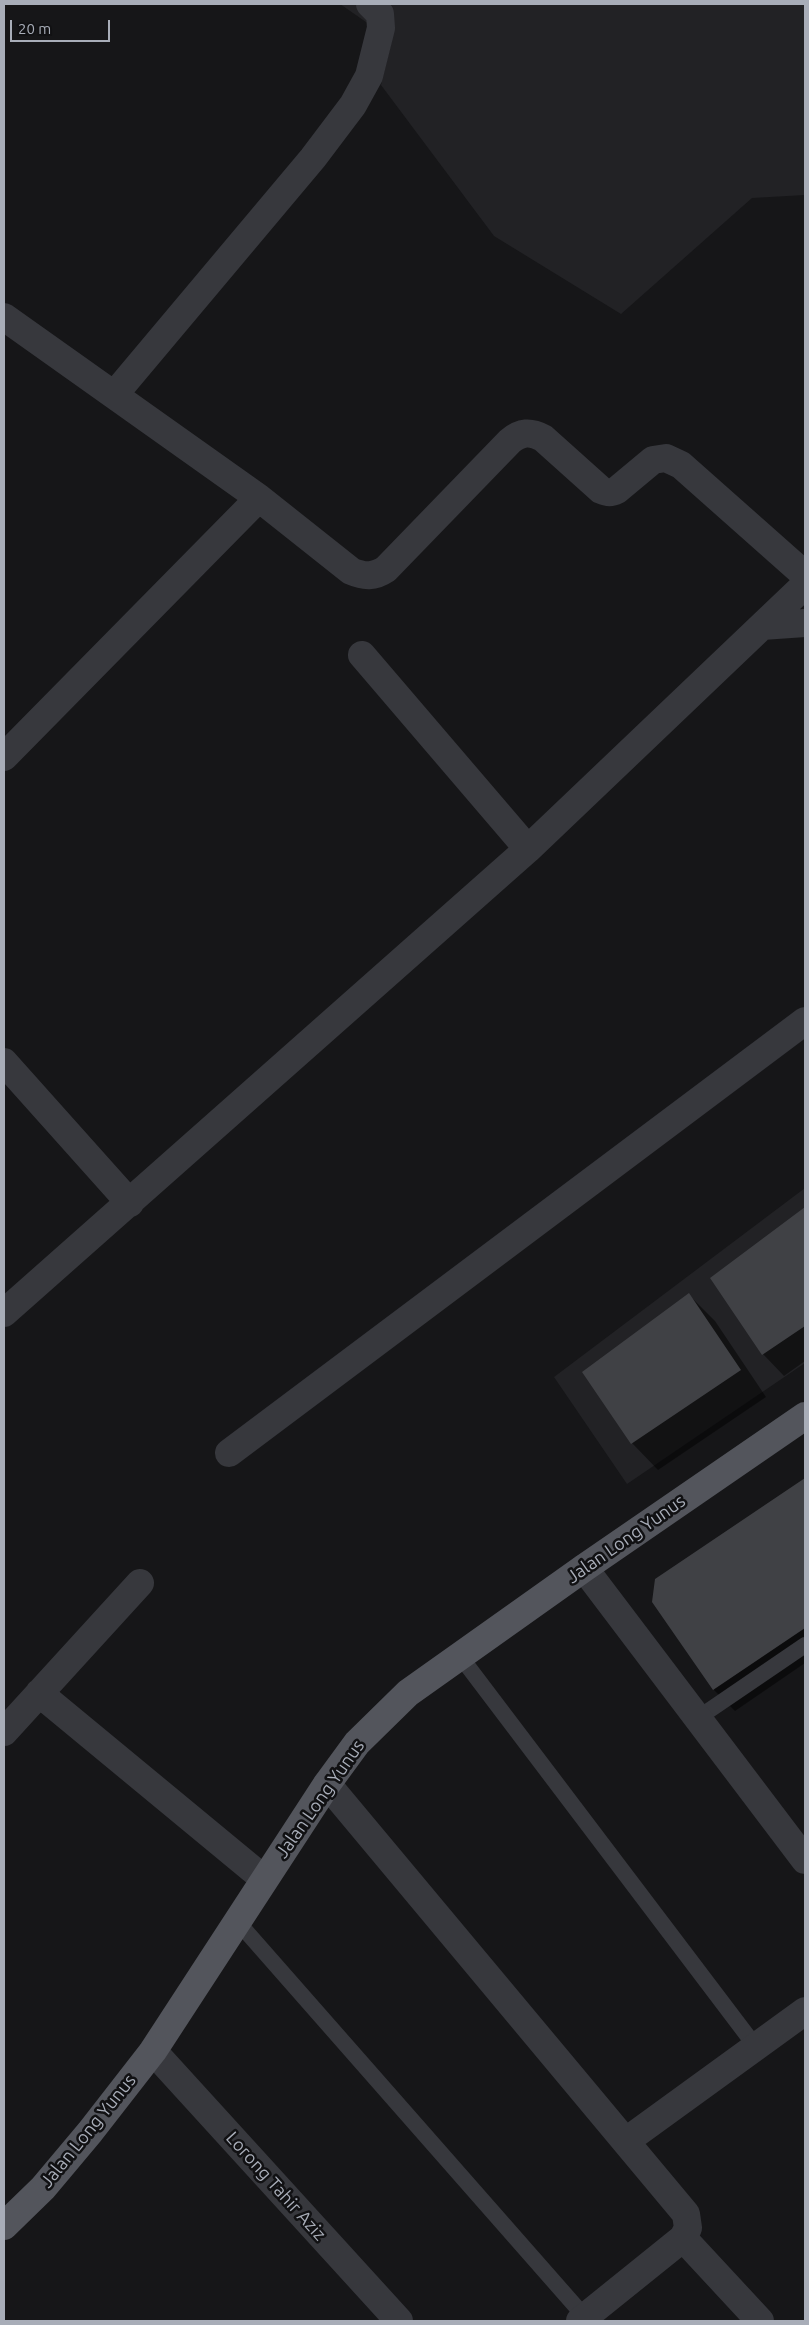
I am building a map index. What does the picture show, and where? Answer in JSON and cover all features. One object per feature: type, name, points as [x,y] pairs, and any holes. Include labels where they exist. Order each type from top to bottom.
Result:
[{"type":"main road","name":"Jalan Long Yunus","points":[[4,2226],[42,2188],[90,2132],[153,2051],[326,1784],[357,1743],[408,1693],[584,1568],[805,1416]]},
{"type":"street","points":[[114,396],[313,158],[354,105],[369,76],[381,28],[380,14],[370,4]]},
{"type":"street","points":[[4,317],[259,498],[351,572],[360,575],[378,574],[386,569],[510,441],[526,432],[535,433],[543,438],[601,490],[607,492],[612,493],[617,490],[653,460],[666,458],[681,465],[805,575]]},
{"type":"street","points":[[4,757],[259,498]]},
{"type":"street","points":[[4,1313],[528,849],[805,585]]},
{"type":"street","points":[[762,626],[805,623]]},
{"type":"street","points":[[362,655],[528,849]]},
{"type":"street","points":[[229,1453],[805,1021]]},
{"type":"street","points":[[4,1062],[130,1203]]},
{"type":"street","points":[[584,1568],[805,1860]]},
{"type":"street","points":[[4,1732],[140,1583]]},
{"type":"street","points":[[39,1693],[264,1879]]},
{"type":"street","points":[[326,1784],[686,2214],[688,2228],[683,2238],[582,2319]]},
{"type":"street","points":[[626,2141],[805,2011]]},
{"type":"street","name":"Lorong Tahir Aziz","points":[[153,2051],[399,2321]]},
{"type":"street","points":[[683,2238],[760,2321]]},
{"type":"lane","points":[[698,1718],[805,1645]]},
{"type":"lane","points":[[460,1656],[756,2047]]},
{"type":"lane","points":[[237,1920],[582,2319]]},
{"type":"shaded area","points":[[340,4],[805,4],[805,195],[752,198],[621,314],[494,236],[381,85],[392,40]]},
{"type":"shaded area","points":[[805,1188],[805,1363],[627,1484],[554,1377]]},
{"type":"building","points":[[805,1207],[805,1326],[762,1355],[710,1278]]},
{"type":"building","points":[[689,1293],[741,1370],[631,1444],[582,1372]]},
{"type":"building","points":[[805,1478],[805,1628],[713,1690],[652,1602],[655,1579]]}]
